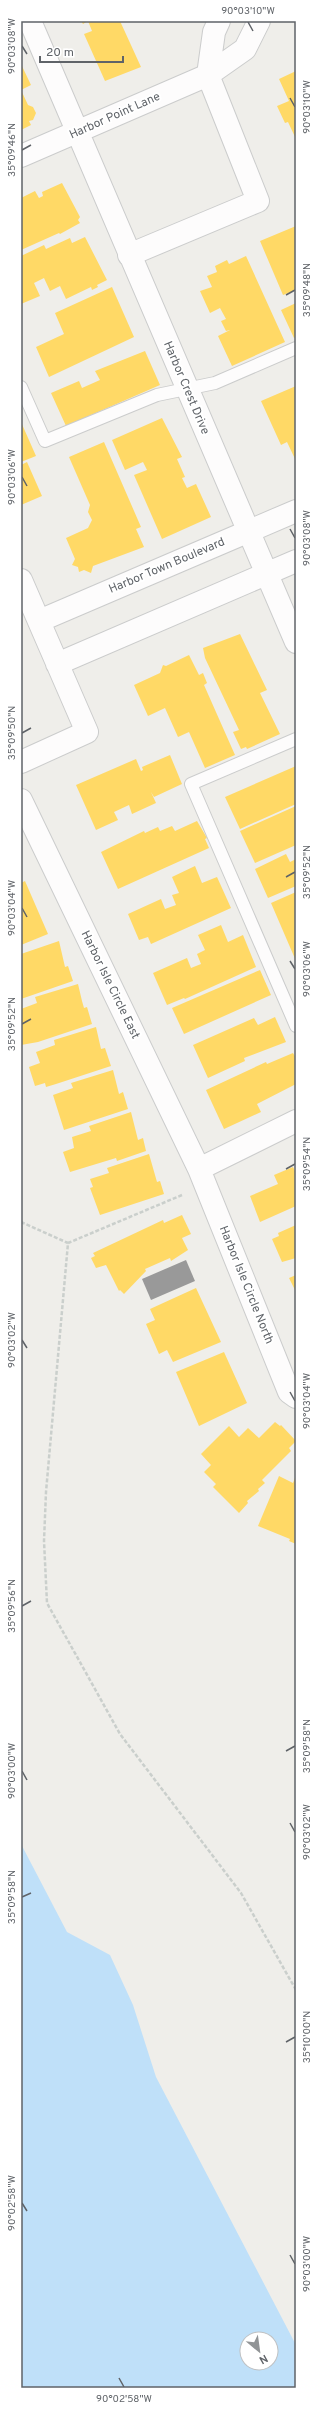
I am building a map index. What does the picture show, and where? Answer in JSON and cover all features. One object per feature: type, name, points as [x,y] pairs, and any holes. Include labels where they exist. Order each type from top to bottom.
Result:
[{"type":"street","name":"Harbor Crest Drive","points":[[30,21],[79,132],[129,255],[296,642]]},
{"type":"street","points":[[129,255],[258,201],[208,75],[214,32],[219,21]]},
{"type":"street","name":"Harbor Point Lane","points":[[21,156],[208,75],[245,49],[259,21]]},
{"type":"street","name":"Harbor Town Boulevard","points":[[39,621],[296,511]]},
{"type":"street","points":[[57,664],[296,562]]},
{"type":"street","points":[[21,580],[87,732],[21,762]]},
{"type":"street","name":"Harbor Isle Circle East","points":[[21,800],[203,1177]]},
{"type":"street","points":[[203,1177],[296,1121]]},
{"type":"street","name":"Harbor Isle Circle North","points":[[203,1177],[289,1392],[296,1397]]},
{"type":"lane","points":[[21,387],[45,441],[157,395],[215,383],[296,348]]},
{"type":"lane","points":[[296,739],[192,784],[296,1026]]},
{"type":"path","points":[[68,1243],[203,1177]]},
{"type":"path","points":[[21,1222],[68,1243]]},
{"type":"path","points":[[68,1243],[46,1492],[44,1541],[47,1603],[120,1734],[241,1893],[296,1990]]},
{"type":"water","points":[[21,1844],[67,1932],[110,1955],[133,2005],[156,2077],[296,2345],[296,2388],[21,2388]]},
{"type":"building: Homes","points":[[81,21],[88,21],[83,24]]},
{"type":"building: Homes","points":[[88,21],[120,21],[141,67],[105,81],[84,34],[92,31]]},
{"type":"building: Homes","points":[[21,64],[31,85],[21,90]]},
{"type":"building: Homes","points":[[296,71],[296,139],[288,122],[285,123],[277,106],[289,101],[279,79]]},
{"type":"building: Homes","points":[[21,90],[28,105],[33,107],[36,113],[33,120],[29,121],[31,125],[21,130]]},
{"type":"building: Homes","points":[[62,183],[80,217],[78,220],[80,223],[60,234],[59,233],[21,250],[21,198],[35,191],[39,198],[43,196],[42,192]]},
{"type":"building: Homes","points":[[296,226],[296,290],[283,295],[260,241]]},
{"type":"building: Homes","points":[[85,237],[107,280],[97,285],[98,287],[92,290],[91,287],[66,299],[60,286],[50,291],[44,278],[34,283],[40,296],[21,304],[21,256],[44,245],[46,249],[70,238],[72,243]]},
{"type":"building: Homes","points":[[246,256],[285,342],[232,366],[218,336],[230,330],[226,331],[221,321],[226,319],[220,308],[210,313],[200,291],[212,287],[207,276],[217,272],[215,266],[227,260],[229,264]]},
{"type":"building: Homes","points":[[112,287],[134,337],[49,377],[36,347],[64,334],[55,313]]},
{"type":"building: Homes","points":[[296,303],[296,337],[294,338],[281,310]]},
{"type":"building: Homes","points":[[145,351],[160,385],[66,426],[51,393],[79,381],[82,388],[100,380],[95,371]]},
{"type":"building: Homes","points":[[296,386],[296,461],[287,442],[281,445],[261,401]]},
{"type":"building: Homes","points":[[162,418],[182,457],[177,459],[185,477],[182,478],[187,488],[196,484],[211,517],[162,539],[134,475],[147,470],[143,462],[125,470],[112,440]]},
{"type":"building: Homes","points":[[21,422],[36,456],[21,462]]},
{"type":"building: Homes","points":[[104,442],[141,527],[136,529],[144,547],[93,566],[91,573],[84,570],[79,572],[78,567],[72,565],[75,559],[66,538],[88,528],[92,520],[88,512],[90,505],[69,457]]},
{"type":"building: Homes","points":[[27,462],[42,496],[21,505],[21,465]]},
{"type":"building: Homes","points":[[240,634],[267,690],[260,693],[280,734],[247,749],[246,747],[241,749],[233,732],[239,730],[205,658],[203,648]]},
{"type":"building: Homes","points":[[189,655],[199,675],[203,673],[207,683],[204,685],[235,755],[205,768],[189,732],[178,737],[165,708],[148,716],[134,685],[160,673],[163,665],[166,666]]},
{"type":"building: Homes","points":[[170,755],[182,784],[154,797],[151,792],[156,803],[132,814],[129,805],[114,812],[118,820],[96,830],[76,785],[136,759],[141,771],[143,770],[142,767]]},
{"type":"building: Homes","points":[[296,766],[296,804],[240,829],[225,797]]},
{"type":"building: Homes","points":[[296,806],[296,845],[255,863],[240,831]]},
{"type":"building: Homes","points":[[197,821],[207,838],[205,839],[209,848],[118,889],[101,852],[144,831],[145,833],[158,827],[160,831],[172,826],[175,831]]},
{"type":"building: Homes","points":[[286,854],[290,862],[296,859],[296,886],[268,898],[255,869]]},
{"type":"building: Homes","points":[[195,866],[202,883],[217,877],[231,908],[151,944],[148,937],[139,940],[128,914],[161,899],[165,909],[176,905],[172,895],[179,893],[172,877]]},
{"type":"building: Homes","points":[[25,881],[48,934],[21,945],[21,883]]},
{"type":"building: Homes","points":[[296,892],[296,961],[271,903]]},
{"type":"building: Homes","points":[[221,925],[228,942],[243,935],[256,967],[185,999],[184,998],[167,1005],[153,973],[187,958],[191,968],[201,964],[197,954],[205,950],[198,935]]},
{"type":"building: Homes","points":[[59,941],[65,967],[68,966],[73,981],[21,999],[21,954]]},
{"type":"building: Homes","points":[[260,970],[271,995],[184,1034],[172,1008]]},
{"type":"building: Homes","points":[[78,984],[84,1008],[87,1007],[92,1024],[38,1042],[21,1045],[21,1009],[37,1003],[35,997]]},
{"type":"building: Homes","points":[[275,1017],[286,1042],[244,1058],[245,1061],[208,1078],[193,1045],[254,1018],[258,1025]]},
{"type":"building: Homes","points":[[96,1027],[101,1049],[105,1048],[111,1066],[46,1087],[45,1083],[35,1086],[29,1067],[40,1063],[36,1052],[55,1045],[54,1040]]},
{"type":"building: Homes","points":[[293,1053],[296,1058],[296,1084],[257,1104],[261,1112],[224,1129],[206,1090],[266,1062],[267,1064]]},
{"type":"building: Homes","points":[[113,1070],[119,1094],[123,1092],[128,1109],[64,1130],[53,1095],[73,1088],[71,1083]]},
{"type":"building: Homes","points":[[131,1112],[138,1140],[143,1138],[146,1151],[117,1161],[116,1158],[70,1172],[63,1152],[74,1148],[72,1137],[91,1131],[89,1126]]},
{"type":"building: Homes","points":[[149,1154],[157,1182],[160,1181],[164,1194],[100,1215],[90,1188],[93,1187],[90,1179],[109,1173],[107,1168]]},
{"type":"building: Homes","points":[[293,1167],[296,1173],[296,1206],[260,1222],[250,1196],[278,1184],[274,1175]]},
{"type":"building: Homes","points":[[182,1215],[191,1234],[182,1238],[188,1250],[171,1261],[170,1258],[145,1269],[146,1271],[124,1294],[120,1290],[119,1291],[106,1265],[96,1268],[91,1258],[95,1256],[93,1253],[163,1220],[164,1223]]},
{"type":"building: Homes","points":[[296,1225],[296,1258],[282,1262],[272,1239],[279,1236],[278,1233]]},
{"type":"building: Homes","points":[[296,1275],[296,1292],[289,1278]]},
{"type":"building: Homes","points":[[196,1288],[221,1342],[173,1362],[167,1350],[159,1354],[146,1324],[155,1320],[150,1309]]},
{"type":"building: Homes","points":[[224,1352],[247,1403],[199,1426],[176,1372]]},
{"type":"building: Homes","points":[[275,1422],[280,1426],[281,1425],[296,1441],[289,1448],[291,1451],[262,1480],[265,1483],[258,1489],[259,1491],[247,1501],[248,1503],[239,1513],[213,1487],[216,1484],[204,1472],[211,1465],[201,1454],[229,1426],[239,1437],[248,1428],[259,1438]]},
{"type":"building: Homes","points":[[296,1475],[296,1544],[289,1541],[290,1539],[258,1526],[279,1476],[293,1483]]},
{"type":"building: Industry","points":[[186,1260],[195,1281],[151,1300],[142,1279]]}]
